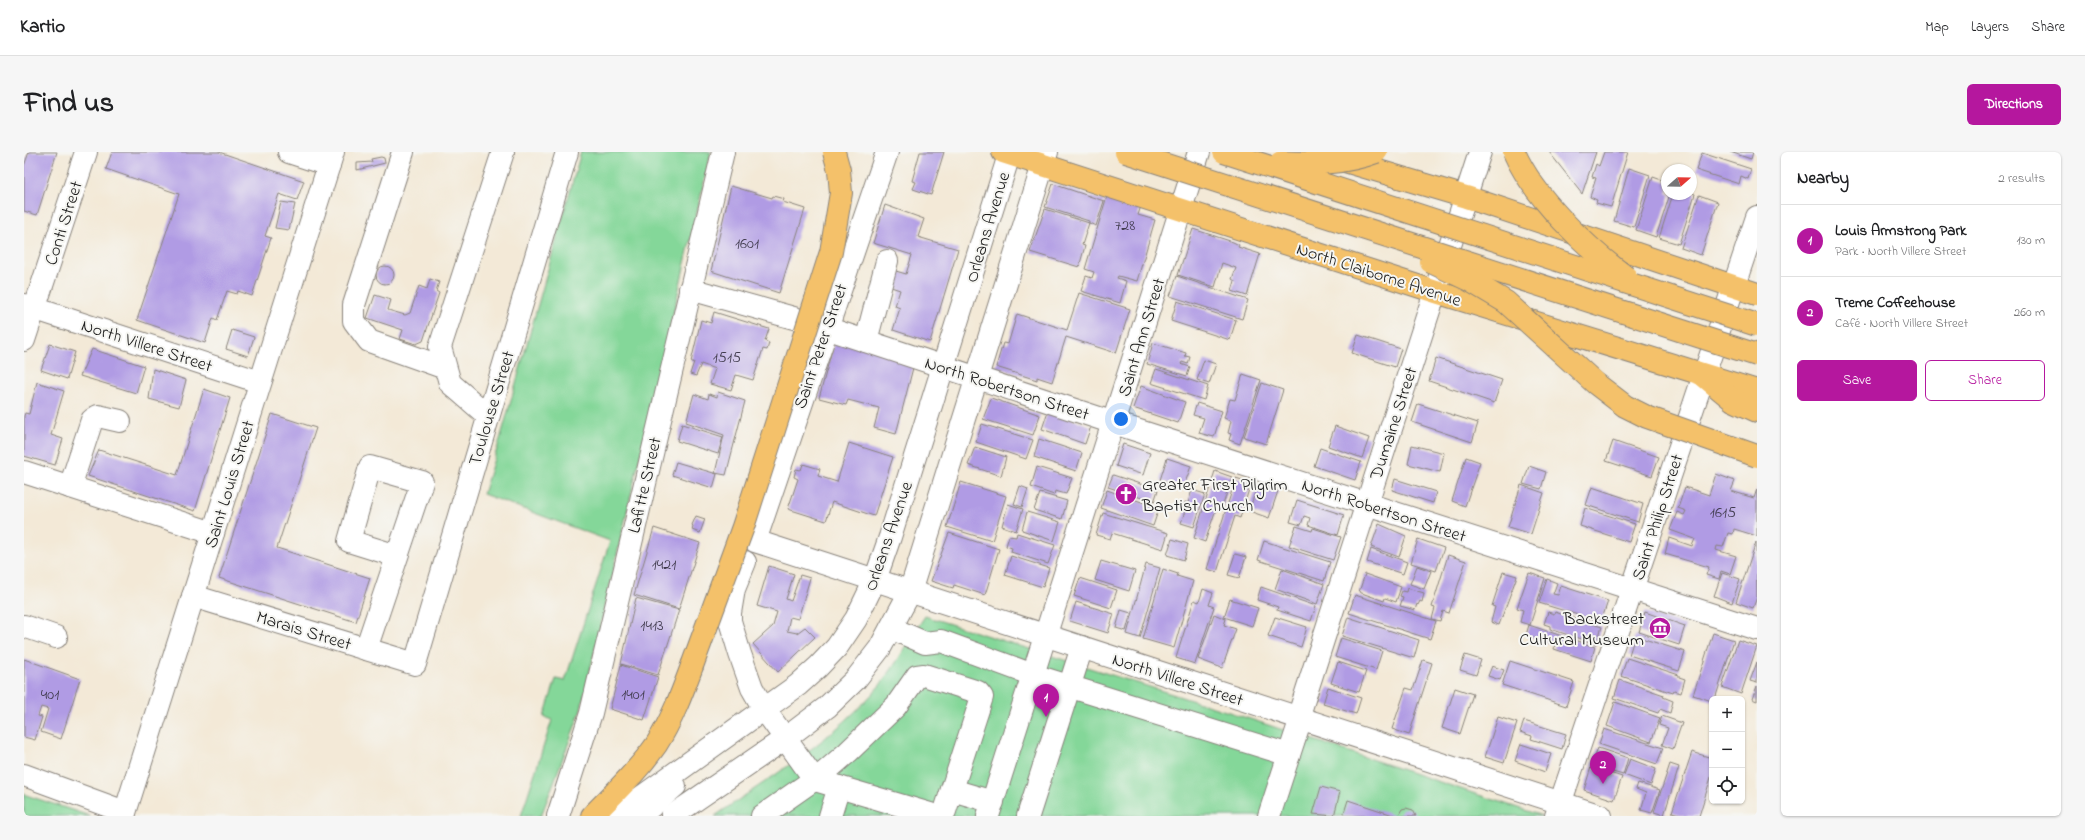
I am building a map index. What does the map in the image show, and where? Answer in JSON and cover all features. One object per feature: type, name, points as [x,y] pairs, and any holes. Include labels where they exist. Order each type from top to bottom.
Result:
[{"type":"main road","points":[[592,816],[637,769],[655,745],[680,698],[743,527],[830,252],[841,193],[839,170],[834,152]]},
{"type":"main road","points":[[1126,152],[1757,355]]},
{"type":"main road","points":[[1224,152],[1642,289],[1757,325]]},
{"type":"main road","points":[[1231,152],[1280,162],[1307,164],[1340,162],[1376,152]]},
{"type":"main road","points":[[1317,152],[1466,197],[1757,294]]},
{"type":"main road","points":[[1514,152],[1538,191],[1560,218],[1599,258],[1642,289]]},
{"type":"main road","name":"North Claiborne Avenue","points":[[1008,153],[1045,158],[1181,209],[1436,292],[1704,376],[1757,391]]},
{"type":"main road","points":[[1359,227],[1469,280],[1506,302],[1594,383],[1625,406],[1654,419],[1757,456]]},
{"type":"main road","points":[[1704,376],[1733,400],[1757,410]]},
{"type":"street","name":"Conti Street","points":[[24,340],[29,306],[86,152]]},
{"type":"street","points":[[289,152],[331,159]]},
{"type":"street","points":[[403,152],[354,306],[354,321],[369,341],[445,368]]},
{"type":"street","points":[[488,416],[450,383],[440,348],[503,152]]},
{"type":"street","name":"Toulouse Street","points":[[415,664],[567,152]]},
{"type":"street","name":"Lafitte Street","points":[[558,816],[591,713],[723,152]]},
{"type":"street","name":"Saint Peter Street","points":[[755,541],[826,328],[887,152]]},
{"type":"street","name":"Saint Ann Street","points":[[993,809],[1033,675],[1200,152]]},
{"type":"street","name":"Dumaine Street","points":[[1269,816],[1480,152]]},
{"type":"street","name":"Orleans Avenue","points":[[615,816],[798,685],[837,646],[856,618],[875,580],[943,367],[1008,153]]},
{"type":"street","name":"Orleans Avenue","points":[[672,816],[786,738],[827,707],[856,679],[880,648],[910,592],[1045,158]]},
{"type":"street","name":"Saint Louis Street","points":[[125,814],[331,159]]},
{"type":"street","name":"Saint Philip Street","points":[[1558,809],[1633,590],[1757,217]]},
{"type":"street","points":[[866,341],[887,261]]},
{"type":"street","name":"North Robertson Street","points":[[690,289],[826,328],[1114,423],[1757,629]]},
{"type":"street","name":"North Villere Street","points":[[29,306],[260,382]]},
{"type":"street","points":[[70,488],[92,420],[98,416],[120,420]]},
{"type":"street","points":[[24,472],[213,533]]},
{"type":"street","name":"North Villere Street","points":[[755,541],[1300,718],[1558,809],[1601,816]]},
{"type":"street","points":[[366,649],[398,556]]},
{"type":"street","points":[[745,562],[731,601],[730,621],[752,688],[764,709],[815,780],[938,816],[945,811],[982,697],[978,692],[924,675],[917,676],[896,706],[848,752],[815,780],[762,816]]},
{"type":"street","name":"Marais Street","points":[[193,596],[415,664]]},
{"type":"street","points":[[895,620],[929,629],[941,641],[1033,675],[1289,755]]},
{"type":"street","points":[[24,626],[56,637]]},
{"type":"street","points":[[1028,816],[1082,647]]},
{"type":"street","points":[[640,816],[678,783],[716,743]]},
{"type":"street","points":[[24,775],[125,814]]},
{"type":"street","points":[[830,816],[839,787]]},
{"type":"street","points":[[952,790],[993,809]]},
{"type":"green space","points":[[581,152],[711,152],[580,713],[541,816],[521,816],[552,720],[544,717],[556,679],[565,681],[610,541],[483,494],[501,436]]},
{"type":"green space","points":[[925,616],[1232,713],[1542,816],[715,816],[802,756],[843,723],[880,685],[898,660]]},
{"type":"green space","points":[[24,794],[29,796],[90,816],[24,816]]},
{"type":"building","points":[[29,152],[57,152],[37,215],[24,211],[24,166]]},
{"type":"building","points":[[112,152],[219,152],[304,181],[297,200],[279,194],[265,236],[271,238],[252,296],[238,291],[237,294],[227,291],[217,320],[213,318],[205,343],[137,320],[179,194],[106,169]]},
{"type":"building","points":[[920,152],[944,152],[931,195],[913,189],[916,182],[912,181]]},
{"type":"building","points":[[1549,152],[1596,152],[1582,194]]},
{"type":"building","points":[[1604,152],[1628,152],[1611,207],[1596,203],[1597,200],[1590,197],[1596,178],[1592,177],[1596,164],[1599,166]]},
{"type":"building","points":[[1730,152],[1753,152],[1751,159]]},
{"type":"building","points":[[1702,153],[1751,169],[1748,179],[1741,176],[1739,184],[1697,170]]},
{"type":"building","points":[[381,157],[384,158],[385,163],[357,170],[357,163],[372,162],[371,159]]},
{"type":"building","points":[[1629,168],[1650,175],[1634,227],[1614,221]]},
{"type":"building","points":[[1653,177],[1661,180],[1661,200],[1668,200],[1656,237],[1636,230]]},
{"type":"building","points":[[1053,184],[1104,201],[1096,226],[1089,223],[1089,221],[1045,207]]},
{"type":"building","points":[[731,186],[772,198],[773,196],[784,199],[783,202],[805,209],[779,293],[711,271]]},
{"type":"building","points":[[1699,195],[1718,202],[1701,255],[1681,248]]},
{"type":"building","points":[[1107,196],[1141,206],[1138,215],[1155,220],[1137,281],[1118,276],[1117,278],[1126,281],[1120,303],[1081,291],[1086,276],[1092,278],[1094,272],[1085,269]]},
{"type":"building","points":[[1671,200],[1693,200],[1679,244],[1659,238]]},
{"type":"building","points":[[281,202],[295,204],[289,230],[275,228]]},
{"type":"building","points":[[885,205],[924,219],[918,237],[958,249],[930,342],[893,330],[900,308],[895,306],[900,290],[885,285],[889,269],[906,274],[912,255],[873,243]]},
{"type":"building","points":[[1045,209],[1089,223],[1082,245],[1085,246],[1079,267],[1030,252]]},
{"type":"building","points":[[1193,229],[1233,242],[1239,245],[1238,247],[1260,254],[1247,296],[1232,291],[1235,281],[1232,279],[1236,268],[1222,263],[1215,287],[1178,275]]},
{"type":"building","points":[[385,266],[391,269],[394,275],[391,281],[385,284],[379,281],[376,275],[379,269]]},
{"type":"building","points":[[1177,276],[1248,300],[1242,319],[1170,296]]},
{"type":"building","points":[[430,279],[439,282],[436,291],[439,293],[423,341],[416,344],[400,339],[403,330],[367,318],[375,295],[391,300],[388,310],[405,315],[410,313],[419,286],[427,289]]},
{"type":"building","points":[[1079,293],[1130,309],[1116,353],[1066,337],[1052,382],[1037,377],[1037,380],[996,367],[1003,343],[1008,344],[1017,314],[1067,330]]},
{"type":"building","points":[[1177,301],[1236,320],[1230,340],[1171,321]]},
{"type":"building","points":[[714,312],[769,329],[765,341],[769,343],[767,350],[763,349],[753,380],[736,375],[731,390],[710,384],[715,369],[701,364],[696,376],[690,374],[694,362],[691,362],[701,320],[711,323]]},
{"type":"building","points":[[232,330],[254,337],[248,356],[226,349]]},
{"type":"building","points":[[1358,335],[1401,349],[1395,367],[1352,353]]},
{"type":"building","points":[[835,339],[915,360],[896,434],[874,428],[879,408],[848,400],[846,405],[819,398]]},
{"type":"building","points":[[1153,343],[1186,353],[1185,356],[1190,357],[1188,364],[1182,362],[1181,364],[1190,367],[1187,376],[1147,364]]},
{"type":"building","points":[[50,344],[75,352],[67,379],[41,370]]},
{"type":"building","points":[[92,349],[144,366],[136,393],[80,376]]},
{"type":"building","points":[[1436,358],[1502,380],[1494,403],[1429,381]]},
{"type":"building","points":[[1204,360],[1216,364],[1209,384],[1197,380]]},
{"type":"building","points":[[153,369],[186,380],[179,407],[149,399]]},
{"type":"building","points":[[1156,369],[1208,386],[1204,400],[1151,383]]},
{"type":"building","points":[[1243,374],[1261,380],[1240,444],[1229,440],[1231,434],[1228,433],[1231,421],[1224,418],[1230,399],[1235,400]]},
{"type":"building","points":[[37,382],[64,391],[51,435],[63,439],[55,465],[24,456],[24,416],[25,413],[29,414]]},
{"type":"building","points":[[1262,383],[1283,390],[1266,444],[1244,437]]},
{"type":"building","points":[[1141,386],[1185,402],[1178,423],[1133,408]]},
{"type":"building","points":[[204,389],[230,398],[195,511],[88,476],[99,450],[177,475]]},
{"type":"building","points":[[718,392],[745,401],[726,475],[715,473],[724,435],[686,422],[694,394],[708,399],[709,394],[717,397]]},
{"type":"building","points":[[991,398],[1040,415],[1033,435],[983,419]]},
{"type":"building","points":[[1197,403],[1222,411],[1214,437],[1199,433],[1204,418],[1193,415]]},
{"type":"building","points":[[1418,404],[1478,423],[1472,442],[1412,422]]},
{"type":"building","points":[[1048,411],[1091,426],[1085,444],[1042,429]]},
{"type":"building","points":[[272,414],[316,428],[277,548],[370,578],[356,622],[219,578]]},
{"type":"building","points":[[682,424],[723,437],[718,454],[677,441]]},
{"type":"building","points":[[982,424],[1033,440],[1026,459],[976,442]]},
{"type":"building","points":[[1335,426],[1369,438],[1362,458],[1328,446]]},
{"type":"building","points":[[1039,439],[1082,453],[1076,471],[1034,457]]},
{"type":"building","points":[[1613,441],[1659,457],[1652,476],[1606,461]]},
{"type":"building","points":[[849,443],[893,457],[874,516],[832,502],[826,521],[788,509],[798,479],[794,477],[796,469],[801,470],[803,464],[820,469],[818,476],[837,482]]},
{"type":"building","points":[[1123,444],[1150,453],[1143,475],[1116,466]]},
{"type":"building","points":[[1412,445],[1444,453],[1440,472],[1408,464]]},
{"type":"building","points":[[975,447],[1006,457],[1001,476],[968,465]]},
{"type":"building","points":[[1320,448],[1361,462],[1355,480],[1314,466]]},
{"type":"building","points":[[1466,457],[1480,462],[1465,506],[1452,501]]},
{"type":"building","points":[[1167,458],[1191,466],[1183,489],[1160,480]]},
{"type":"building","points":[[676,462],[717,474],[713,488],[672,475]]},
{"type":"building","points":[[1529,466],[1546,472],[1541,489],[1523,484]]},
{"type":"building","points":[[1037,467],[1072,478],[1066,494],[1055,491],[1054,495],[1031,487]]},
{"type":"building","points":[[1215,471],[1232,477],[1221,511],[1216,509],[1205,542],[1194,538]]},
{"type":"building","points":[[1716,474],[1735,481],[1731,491],[1754,498],[1757,489],[1757,536],[1734,529],[1733,534],[1728,533],[1723,547],[1717,546],[1716,550],[1736,556],[1730,574],[1721,571],[1719,579],[1706,575],[1709,567],[1665,554],[1669,538],[1692,546],[1695,539],[1670,530],[1677,512],[1684,515],[1686,511],[1678,508],[1685,487],[1709,495]]},
{"type":"building","points":[[1113,475],[1158,490],[1154,502],[1108,487]]},
{"type":"building","points":[[1236,478],[1251,483],[1240,518],[1235,516],[1217,572],[1207,569]]},
{"type":"building","points":[[1395,479],[1436,492],[1433,503],[1392,490]]},
{"type":"building","points":[[961,482],[1006,496],[992,541],[947,527]]},
{"type":"building","points":[[1258,484],[1278,491],[1269,518],[1249,511]]},
{"type":"building","points":[[1521,485],[1544,493],[1531,534],[1508,527]]},
{"type":"building","points":[[1020,486],[1028,489],[1022,507],[1014,504]]},
{"type":"building","points":[[1592,487],[1643,504],[1638,522],[1586,505]]},
{"type":"building","points":[[1107,490],[1159,508],[1153,526],[1101,508]]},
{"type":"building","points":[[1192,490],[1205,494],[1194,527],[1181,523],[1186,508],[1183,507],[1185,502],[1188,503]]},
{"type":"building","points":[[1040,493],[1067,501],[1062,519],[1034,510]]},
{"type":"building","points":[[1297,500],[1344,515],[1338,535],[1308,525],[1310,518],[1304,516],[1301,525],[1290,522]]},
{"type":"building","points":[[1008,504],[1023,509],[1016,531],[1002,526]]},
{"type":"building","points":[[1585,508],[1635,524],[1629,542],[1580,526]]},
{"type":"building","points":[[1027,512],[1060,522],[1054,541],[1022,530]]},
{"type":"building","points":[[1103,513],[1168,533],[1163,549],[1112,533],[1110,539],[1096,535]]},
{"type":"building","points":[[696,516],[705,519],[700,533],[692,530],[692,525]]},
{"type":"building","points":[[1379,524],[1406,536],[1399,557],[1371,547]]},
{"type":"building","points":[[1296,526],[1312,531],[1313,528],[1341,537],[1333,560],[1289,546]]},
{"type":"building","points":[[654,528],[700,543],[679,609],[634,595]]},
{"type":"building","points":[[949,533],[999,549],[985,595],[954,585],[953,588],[931,581]]},
{"type":"building","points":[[1017,533],[1055,545],[1048,564],[1011,552],[1012,548],[1006,546],[1009,536],[1016,537]]},
{"type":"building","points":[[1172,539],[1188,544],[1184,560],[1167,555]]},
{"type":"building","points":[[1418,539],[1444,548],[1436,571],[1411,563]]},
{"type":"building","points":[[1264,541],[1330,562],[1324,581],[1258,560]]},
{"type":"building","points":[[1756,542],[1757,597],[1753,608],[1736,602]]},
{"type":"building","points":[[1371,549],[1407,562],[1403,574],[1367,562]]},
{"type":"building","points":[[1235,554],[1246,557],[1239,578],[1228,575]]},
{"type":"building","points":[[1448,555],[1466,561],[1449,613],[1443,611],[1440,621],[1432,619],[1435,608],[1432,607]]},
{"type":"building","points":[[1011,556],[1049,568],[1043,587],[1005,575]]},
{"type":"building","points":[[1101,561],[1135,571],[1129,591],[1095,580]]},
{"type":"building","points":[[1146,564],[1160,568],[1140,638],[1127,634]]},
{"type":"building","points":[[769,566],[794,574],[786,599],[791,601],[800,575],[810,578],[798,619],[790,617],[787,631],[797,633],[805,627],[815,637],[778,672],[753,644],[773,626],[777,612],[757,606]]},
{"type":"building","points":[[1417,566],[1431,571],[1424,589],[1410,584]]},
{"type":"building","points":[[1163,569],[1178,574],[1177,576],[1193,581],[1174,648],[1143,639]]},
{"type":"building","points":[[1282,569],[1324,584],[1317,604],[1275,589]]},
{"type":"building","points":[[1503,572],[1517,576],[1499,625],[1491,622],[1495,607],[1492,606]]},
{"type":"building","points":[[1529,573],[1545,578],[1530,625],[1520,622],[1523,610],[1517,608]]},
{"type":"building","points":[[1722,573],[1740,579],[1732,603],[1714,596]]},
{"type":"building","points":[[1365,574],[1401,587],[1396,602],[1385,598],[1384,601],[1359,592]]},
{"type":"building","points":[[1080,578],[1117,590],[1111,608],[1074,596]]},
{"type":"building","points":[[1547,579],[1557,583],[1553,594],[1558,595],[1561,586],[1608,601],[1601,622],[1539,603]]},
{"type":"building","points":[[1261,587],[1316,606],[1311,621],[1277,610],[1278,607],[1257,600]]},
{"type":"building","points":[[1407,588],[1424,593],[1422,602],[1420,601],[1418,605],[1417,604],[1415,610],[1400,606],[1403,597],[1400,596],[1402,591],[1406,592]]},
{"type":"building","points":[[1203,589],[1213,593],[1209,605],[1214,607],[1195,664],[1176,658],[1194,600],[1199,602]]},
{"type":"building","points":[[1355,595],[1436,621],[1430,639],[1349,613]]},
{"type":"building","points":[[636,598],[679,610],[658,675],[621,664]]},
{"type":"building","points":[[1230,599],[1258,608],[1252,626],[1224,617]]},
{"type":"building","points":[[1076,602],[1114,614],[1108,633],[1070,621]]},
{"type":"building","points":[[1121,610],[1131,613],[1126,631],[1116,628]]},
{"type":"building","points":[[1548,612],[1554,614],[1555,612],[1602,627],[1596,644],[1550,629],[1550,626],[1544,624]]},
{"type":"building","points":[[1645,612],[1685,626],[1679,645],[1639,632]]},
{"type":"building","points":[[1214,614],[1226,619],[1224,625],[1236,629],[1222,668],[1198,659]]},
{"type":"building","points":[[1275,617],[1307,627],[1301,647],[1268,636]]},
{"type":"building","points":[[1348,617],[1419,640],[1414,658],[1342,636]]},
{"type":"building","points":[[1529,625],[1595,647],[1591,661],[1554,649],[1555,645],[1526,635]]},
{"type":"building","points":[[1713,633],[1734,640],[1716,696],[1709,696],[1709,700],[1693,695]]},
{"type":"building","points":[[1635,636],[1685,652],[1679,671],[1629,655]]},
{"type":"building","points":[[1341,638],[1382,651],[1376,670],[1335,657]]},
{"type":"building","points":[[1738,640],[1757,646],[1741,694],[1722,687]]},
{"type":"building","points":[[1465,655],[1481,660],[1476,675],[1460,670]]},
{"type":"building","points":[[1627,658],[1679,675],[1679,677],[1685,679],[1681,693],[1674,691],[1673,693],[1621,676]]},
{"type":"building","points":[[24,659],[80,679],[61,739],[41,732],[48,709],[41,707],[38,716],[42,717],[35,740],[24,737]]},
{"type":"building","points":[[1423,660],[1432,663],[1409,735],[1392,729],[1406,688],[1413,690]]},
{"type":"building","points":[[1510,661],[1574,682],[1566,706],[1502,685]]},
{"type":"building","points":[[1338,662],[1366,671],[1359,692],[1331,683]]},
{"type":"building","points":[[1757,662],[1757,683],[1750,681]]},
{"type":"building","points":[[621,665],[658,677],[644,720],[610,709]]},
{"type":"building","points":[[1492,666],[1504,670],[1500,680],[1488,676]]},
{"type":"building","points":[[1620,680],[1664,695],[1663,697],[1673,701],[1670,713],[1660,709],[1658,713],[1614,698]]},
{"type":"building","points":[[1757,686],[1757,701],[1752,699]]},
{"type":"building","points":[[1328,687],[1361,698],[1356,714],[1323,704]]},
{"type":"building","points":[[1455,688],[1473,694],[1460,734],[1442,728]]},
{"type":"building","points":[[1615,702],[1660,718],[1651,742],[1607,726]]},
{"type":"building","points":[[1662,716],[1682,723],[1673,749],[1662,745],[1668,728],[1659,725]]},
{"type":"building","points":[[1498,717],[1517,723],[1504,763],[1485,757]]},
{"type":"building","points":[[1524,721],[1566,734],[1562,749],[1531,739],[1532,736],[1520,732]]},
{"type":"building","points":[[1604,729],[1663,748],[1657,764],[1599,744]]},
{"type":"building","points":[[1521,744],[1551,754],[1545,772],[1515,761]]},
{"type":"building","points":[[1598,748],[1628,758],[1623,775],[1592,766]]},
{"type":"building","points":[[1692,752],[1709,757],[1709,784],[1699,816],[1685,816],[1672,812]]},
{"type":"building","points":[[1630,759],[1656,769],[1651,785],[1624,775]]},
{"type":"building","points":[[1670,764],[1679,767],[1664,815],[1654,812]]},
{"type":"building","points":[[1591,767],[1622,777],[1614,800],[1584,790]]},
{"type":"building","points":[[1638,783],[1660,790],[1652,813],[1641,810],[1646,793],[1636,789]]},
{"type":"building","points":[[1321,787],[1340,792],[1334,816],[1313,814]]},
{"type":"building","points":[[1348,800],[1396,816],[1343,816]]},
{"type":"building","points":[[1406,808],[1413,810],[1416,816],[1398,816],[1402,809]]},
{"type":"place","name":"Greater First Pilgrim Baptist Church","points":[[1126,494]]},
{"type":"place","name":"Backstreet Cultural Museum","points":[[1660,628]]},
{"type":"place","name":"Louis Armstrong Park","points":[[1046,717]]},
{"type":"place","name":"Treme Coffeehouse","points":[[1603,784]]}]
